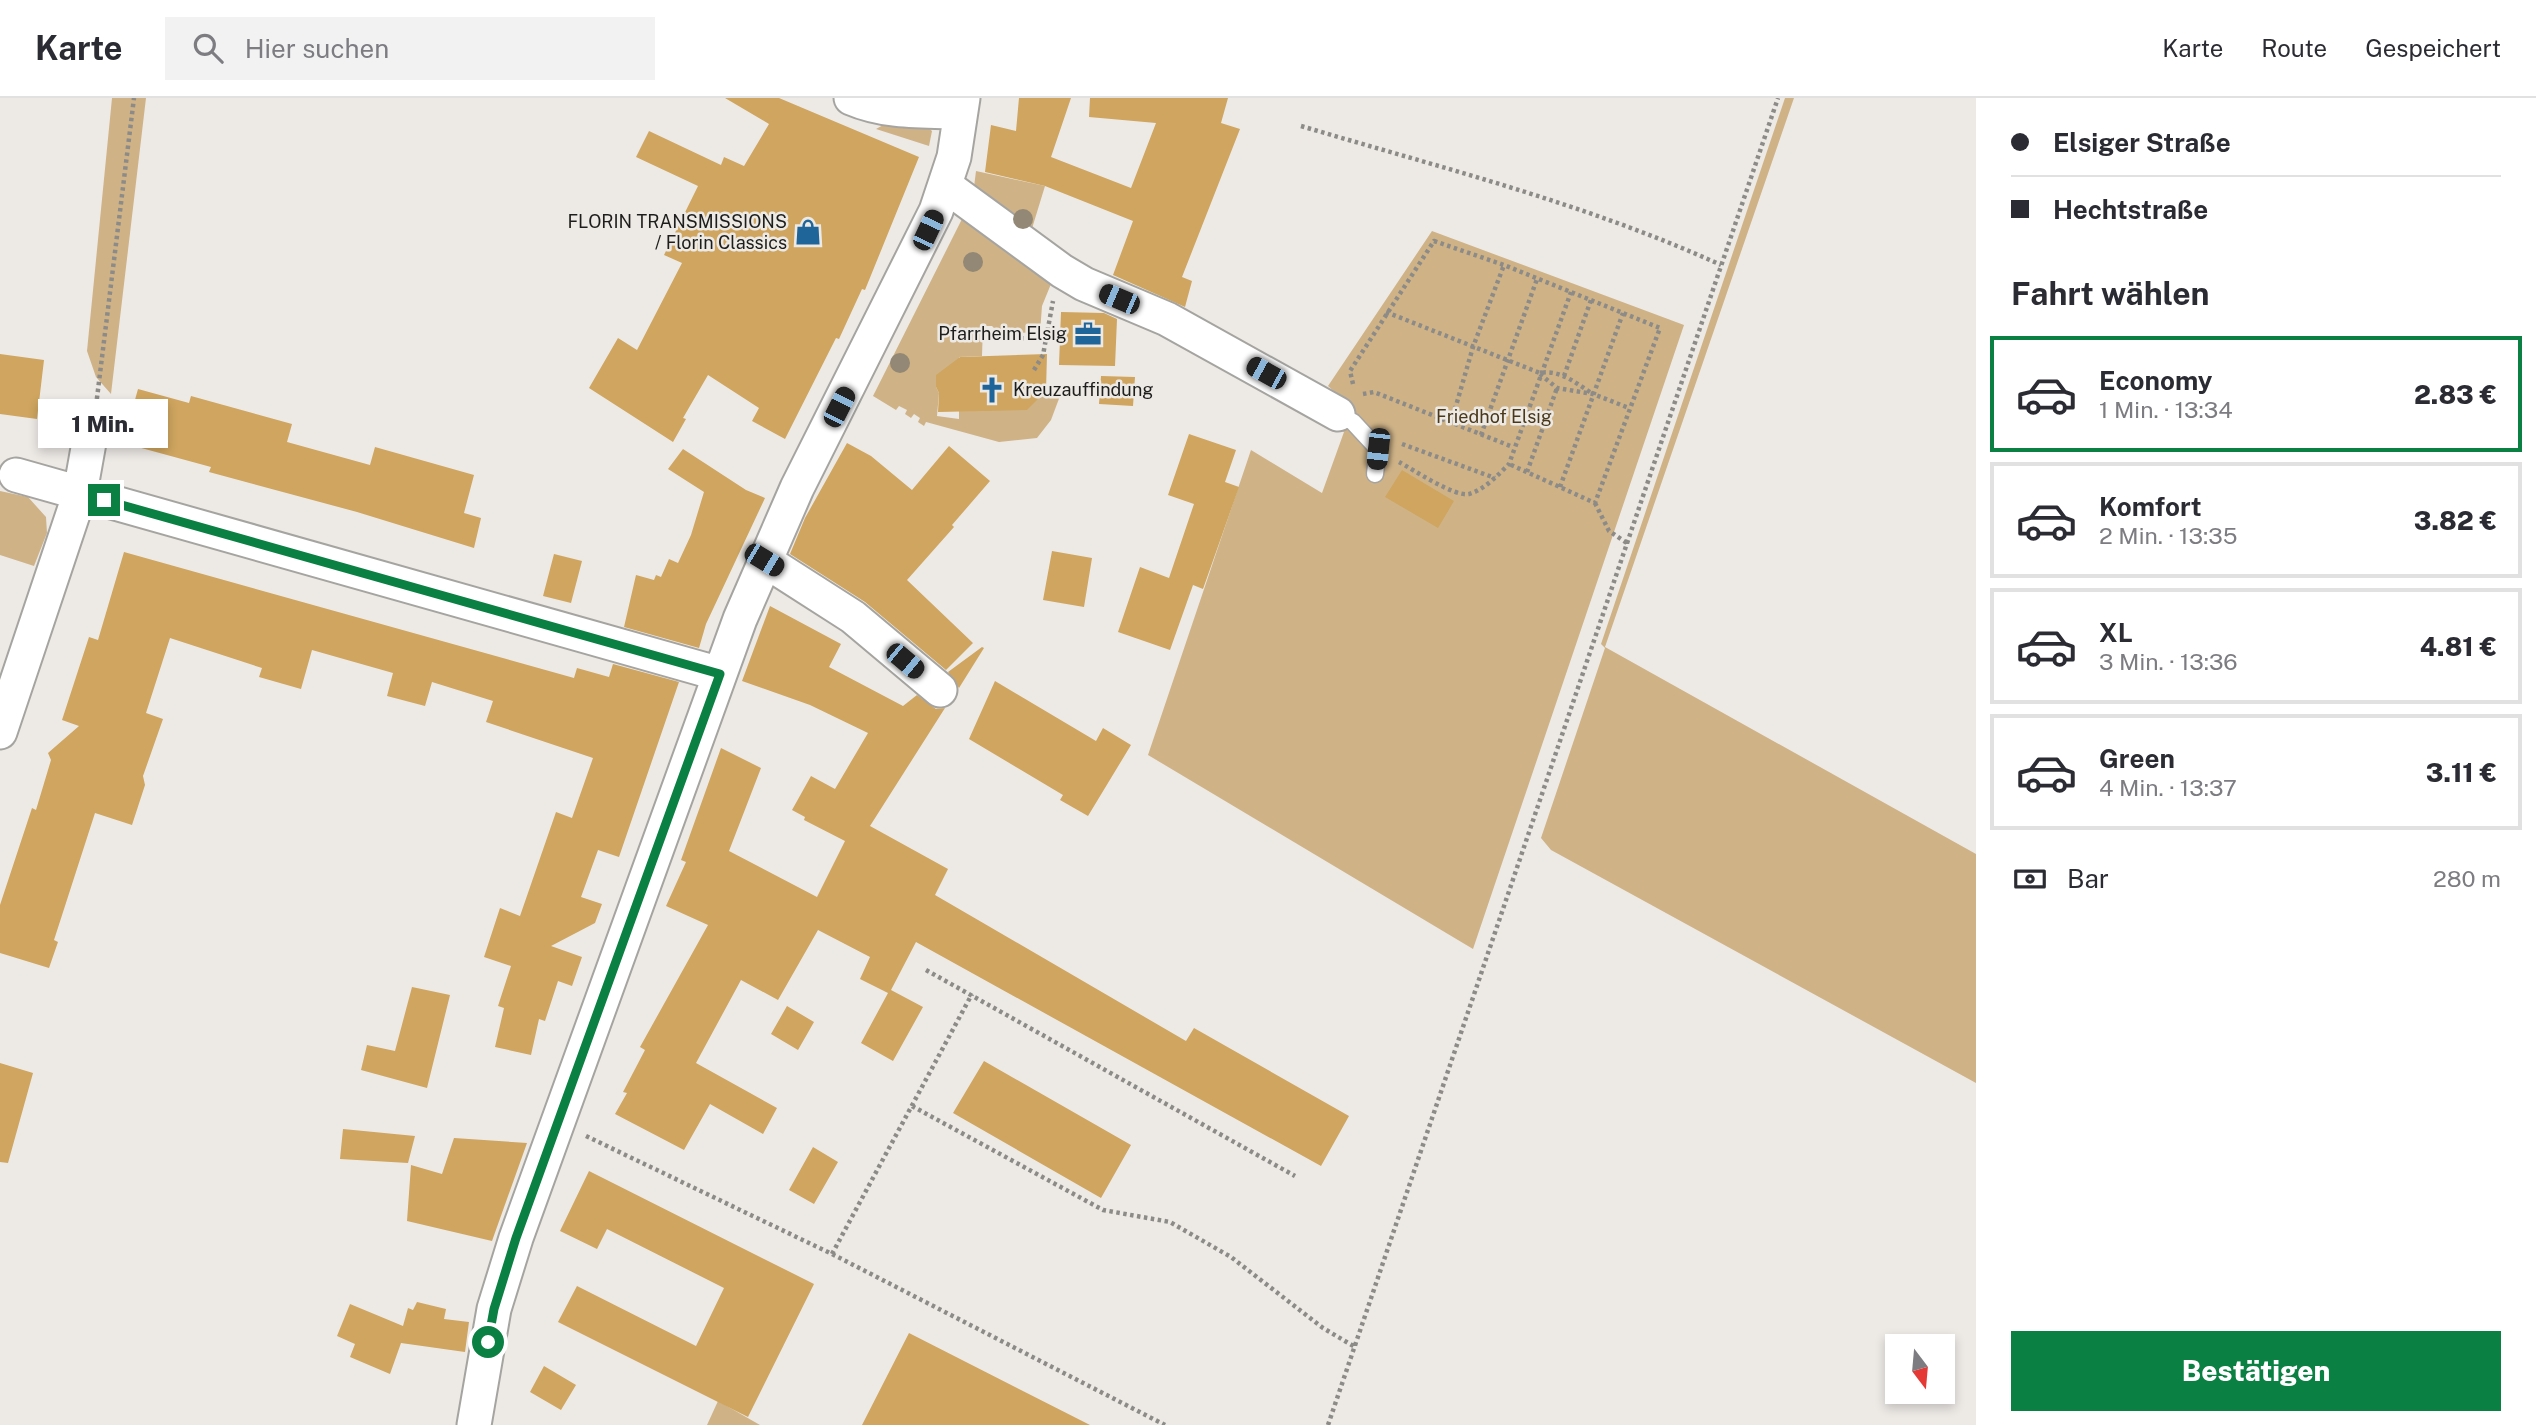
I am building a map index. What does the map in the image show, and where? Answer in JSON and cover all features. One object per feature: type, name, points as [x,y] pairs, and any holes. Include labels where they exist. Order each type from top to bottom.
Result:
[{"type":"street","points":[[474,1425],[494,1309],[557,1122],[720,674],[764,560],[797,488],[919,248],[946,186],[962,105],[892,110],[873,107],[851,98]]},
{"type":"street","points":[[946,186],[1062,271],[1084,284],[1167,319],[1338,414]]},
{"type":"street","points":[[0,732],[80,493],[90,436]]},
{"type":"street","points":[[16,475],[720,674]]},
{"type":"street","points":[[764,560],[853,617],[940,690]]},
{"type":"lane","points":[[1338,414],[1353,422],[1378,449],[1376,474]]},
{"type":"path","points":[[90,436],[99,386],[134,98]]},
{"type":"path","points":[[1328,1425],[1778,98]]},
{"type":"path","points":[[1301,126],[1565,205],[1676,244],[1721,265]]},
{"type":"path","points":[[1513,447],[1374,392],[1355,395],[1350,370],[1434,241],[1504,265],[1660,328],[1595,503]]},
{"type":"path","points":[[1451,423],[1473,347],[1504,265]]},
{"type":"path","points":[[1481,435],[1537,278]]},
{"type":"path","points":[[1378,449],[1455,493],[1469,494],[1494,478],[1509,464],[1571,292]]},
{"type":"path","points":[[1564,376],[1591,300]]},
{"type":"path","points":[[1034,370],[1043,355],[1052,304]]},
{"type":"path","points":[[1386,312],[1540,373],[1549,371],[1564,376],[1593,394],[1629,408]]},
{"type":"path","points":[[1560,487],[1623,313]]},
{"type":"path","points":[[992,337],[1046,339]]},
{"type":"path","points":[[1540,373],[1557,388],[1593,394]]},
{"type":"path","points":[[1527,472],[1557,388]]},
{"type":"path","points":[[1398,443],[1494,478]]},
{"type":"path","points":[[1509,464],[1595,503],[1609,531],[1627,543]]},
{"type":"path","points":[[926,970],[1295,1176]]},
{"type":"path","points":[[832,1254],[972,994]]},
{"type":"path","points":[[912,1106],[1103,1210],[1170,1222],[1231,1257],[1323,1328],[1355,1347]]},
{"type":"path","points":[[557,1122],[832,1254],[1165,1425]]},
{"type":"green space","points":[[112,98],[146,98],[111,394],[96,377],[87,351]]},
{"type":"green space","points":[[1785,98],[1794,98],[1605,647],[1976,854],[1976,1083],[1551,850],[1541,838],[1605,648],[1601,644]]},
{"type":"green space","points":[[885,124],[925,125],[932,131],[929,146],[876,129]]},
{"type":"green space","points":[[976,171],[1045,186],[1030,235],[974,187]]},
{"type":"green space","points":[[963,217],[1050,276],[1051,284],[1042,306],[1040,333],[998,332],[992,326],[983,326],[982,356],[959,357],[959,370],[936,376],[939,393],[937,416],[959,419],[959,411],[1034,395],[1060,396],[1051,420],[1037,438],[999,442],[926,422],[924,426],[914,414],[911,418],[905,414],[907,410],[899,406],[896,410],[873,396]]},
{"type":"green space","name":"Friedhof Elsig","points":[[1432,231],[1684,325],[1473,949],[1148,755],[1251,450],[1322,493],[1344,432],[1331,424],[1345,401],[1328,386]]},
{"type":"green space","points":[[0,491],[28,497],[46,517],[47,533],[34,566],[0,555]]},
{"type":"green space","points":[[718,1401],[760,1425],[707,1425]]},
{"type":"building","points":[[725,98],[779,98],[919,157],[865,290],[862,289],[839,339],[836,338],[785,439],[752,421],[759,408],[708,375],[683,418],[686,419],[673,442],[589,388],[618,338],[637,350],[682,263],[664,255],[698,186],[636,157],[649,131],[721,165],[724,157],[744,166],[769,124]]},
{"type":"building","points":[[1019,98],[1071,98],[1051,157],[1131,188],[1156,123],[1089,117],[1090,98],[1228,98],[1221,123],[1240,129],[1182,277],[1192,281],[1185,307],[1113,275],[1133,221],[1045,186],[985,172],[991,125],[1016,131]]},
{"type":"building","name":"Pfarrheim Elsig","points":[[1061,312],[1104,313],[1117,319],[1115,366],[1059,365]]},
{"type":"building","points":[[0,354],[44,360],[37,419],[0,414]]},
{"type":"building","name":"Kreuzauffindung","points":[[1047,354],[1046,391],[1027,410],[938,412],[936,375],[960,357]]},
{"type":"building","points":[[1101,376],[1135,377],[1133,406],[1099,404]]},
{"type":"building","points":[[138,389],[189,403],[191,396],[292,424],[287,442],[370,465],[375,447],[474,475],[464,513],[481,518],[474,548],[357,512],[209,472],[211,467],[123,443]]},
{"type":"building","points":[[1189,434],[1236,450],[1225,482],[1239,487],[1203,589],[1193,585],[1170,650],[1118,632],[1140,567],[1169,578],[1194,504],[1168,495]]},
{"type":"building","points":[[847,443],[871,456],[912,490],[949,446],[990,481],[907,580],[973,643],[946,670],[865,602],[790,554],[805,518]]},
{"type":"building","points":[[683,449],[746,490],[765,498],[706,624],[699,648],[624,627],[636,575],[654,580],[656,575],[661,577],[669,559],[678,563],[691,535],[704,492],[668,469]]},
{"type":"building","points":[[1402,470],[1454,501],[1438,528],[1385,497]]},
{"type":"building","points":[[1052,551],[1092,558],[1084,607],[1043,600]]},
{"type":"building","points":[[124,552],[574,678],[577,668],[609,677],[613,664],[679,682],[619,857],[598,850],[581,897],[602,904],[595,923],[551,946],[582,957],[572,986],[558,981],[545,1021],[539,1019],[531,1055],[495,1047],[504,1008],[498,1006],[511,966],[484,957],[500,908],[520,916],[556,812],[572,818],[593,758],[486,722],[493,701],[432,682],[425,706],[387,696],[393,673],[312,650],[301,689],[259,677],[262,668],[170,638],[146,713],[163,719],[143,776],[145,785],[132,825],[95,813],[54,940],[58,942],[49,968],[0,953],[0,905],[32,808],[36,810],[51,760],[48,753],[79,726],[62,720],[89,637],[98,640]]},
{"type":"building","points":[[554,554],[582,561],[571,603],[543,596]]},
{"type":"building","points":[[770,606],[841,644],[829,667],[903,706],[917,695],[936,709],[945,708],[870,826],[948,869],[935,895],[1186,1041],[1194,1028],[1349,1116],[1321,1166],[916,942],[891,990],[923,1007],[893,1061],[861,1043],[888,993],[860,979],[870,957],[818,930],[778,1000],[741,980],[696,1063],[777,1108],[763,1134],[710,1104],[684,1150],[615,1114],[645,1050],[640,1047],[708,925],[666,906],[686,862],[681,860],[721,748],[761,768],[729,851],[817,897],[845,841],[804,820],[805,817],[792,810],[811,776],[835,789],[868,733],[810,705],[742,681]]},
{"type":"building","points":[[984,648],[959,688],[948,672]]},
{"type":"building","points":[[995,681],[1096,741],[1103,728],[1131,745],[1088,816],[1060,800],[1063,795],[969,739]]},
{"type":"building","points":[[412,987],[450,995],[427,1088],[361,1070],[367,1045],[395,1051]]},
{"type":"building","points":[[787,1006],[814,1022],[798,1050],[771,1034]]},
{"type":"building","points":[[984,1061],[1131,1145],[1101,1198],[953,1113]]},
{"type":"building","points":[[0,1063],[33,1073],[8,1163],[0,1162]]},
{"type":"building","points":[[343,1129],[415,1136],[408,1163],[340,1159]]},
{"type":"building","points":[[454,1138],[527,1143],[492,1241],[407,1221],[411,1165],[442,1174]]},
{"type":"building","points":[[813,1147],[838,1162],[814,1204],[789,1190]]},
{"type":"building","points":[[589,1171],[814,1284],[748,1417],[558,1322],[577,1286],[696,1346],[724,1288],[607,1229],[597,1249],[560,1231]]},
{"type":"building","points":[[417,1302],[446,1309],[444,1319],[469,1322],[465,1352],[401,1343],[390,1374],[350,1357],[355,1344],[337,1336],[350,1304],[403,1326],[408,1308],[413,1310]]},
{"type":"building","points":[[909,1333],[1090,1425],[862,1425]]},
{"type":"building","points":[[544,1366],[576,1385],[561,1410],[530,1392]]},
{"type":"place","name":"FLORIN TRANSMISSIONS / Florin Classics","points":[[808,232]]},
{"type":"place","name":"Pfarrheim Elsig","points":[[1088,334]]},
{"type":"place","name":"Kreuzauffindung","points":[[992,390]]},
{"type":"route","points":[[104,500],[720,674],[516,1238],[494,1309],[488,1342]]}]
